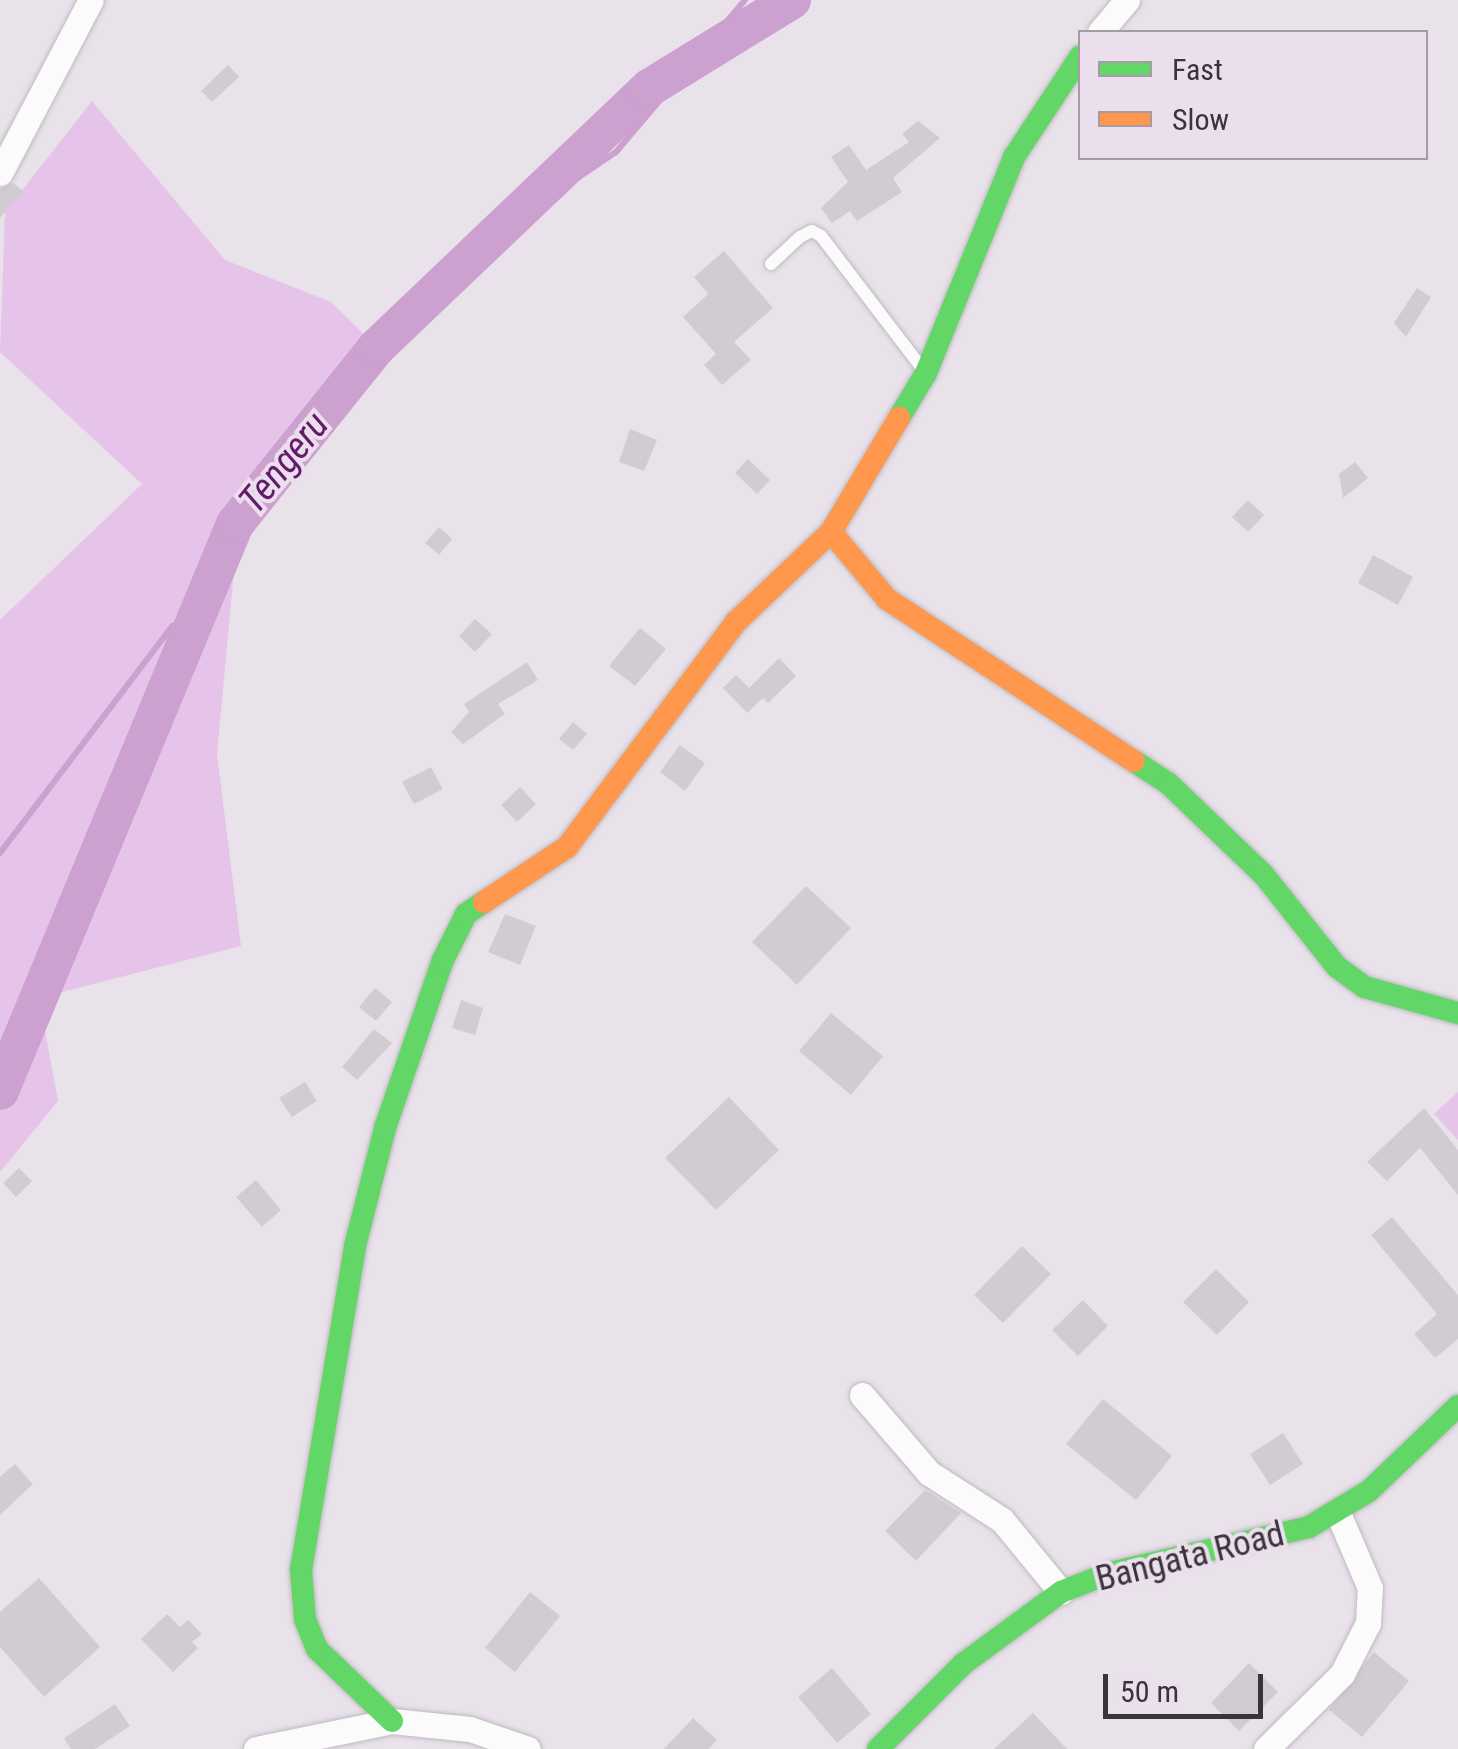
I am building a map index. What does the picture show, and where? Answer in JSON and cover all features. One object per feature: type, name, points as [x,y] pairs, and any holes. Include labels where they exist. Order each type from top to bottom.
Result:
[{"type":"street","points":[[0,172],[91,0]]},
{"type":"street","points":[[1102,30],[1126,0]]},
{"type":"street","points":[[392,1721],[318,1649],[305,1618],[300,1570],[354,1246],[419,1024],[460,922],[566,847],[736,622],[831,532],[926,373],[1014,157],[1078,60]]},
{"type":"street","points":[[831,532],[887,599],[1169,784],[1252,863],[1337,967],[1397,999],[1458,1013]]},
{"type":"street","points":[[862,1395],[929,1473],[1002,1520],[1061,1592]]},
{"type":"street","name":"Bangata Road","points":[[878,1749],[963,1664],[1061,1592],[1110,1573],[1293,1533],[1338,1513],[1386,1477],[1458,1406]]},
{"type":"street","points":[[1266,1749],[1342,1674],[1368,1623],[1370,1588],[1338,1513]]},
{"type":"street","points":[[256,1749],[392,1721],[470,1729],[528,1749]]},
{"type":"lane","points":[[770,264],[800,237],[812,231],[821,236],[926,373]]},
{"type":"shaded area","points":[[92,101],[225,260],[331,302],[377,347],[237,538],[217,754],[241,946],[39,998],[58,1101],[0,1172],[0,620],[142,484],[0,352],[5,212]]},
{"type":"shaded area","points":[[1458,1092],[1458,1140],[1434,1114]]},
{"type":"building","points":[[228,65],[239,77],[212,102],[201,91]]},
{"type":"building","points":[[918,121],[940,138],[893,178],[902,192],[857,221],[850,211],[832,223],[821,208],[848,182],[831,157],[849,145],[866,170],[909,142],[902,134]]},
{"type":"building","points":[[13,183],[23,191],[0,218],[0,189]]},
{"type":"building","points":[[724,251],[773,308],[734,342],[751,360],[722,385],[704,365],[716,354],[683,317],[708,294],[694,277]]},
{"type":"building","points":[[1417,288],[1431,297],[1406,337],[1394,323]]},
{"type":"building","points":[[630,429],[657,440],[644,471],[619,462]]},
{"type":"building","points":[[748,459],[770,480],[757,494],[735,473]]},
{"type":"building","points":[[1355,462],[1368,478],[1343,498],[1339,474]]},
{"type":"building","points":[[1248,500],[1264,515],[1248,532],[1232,517]]},
{"type":"building","points":[[439,527],[452,539],[439,555],[425,543]]},
{"type":"building","points":[[1373,555],[1413,577],[1398,605],[1358,583]]},
{"type":"building","points":[[475,619],[492,634],[475,652],[459,636]]},
{"type":"building","points":[[640,628],[666,649],[635,686],[609,666]]},
{"type":"building","points":[[779,658],[796,676],[768,703],[763,698],[747,713],[723,688],[736,675],[749,688]]},
{"type":"building","points":[[527,662],[538,680],[498,704],[505,714],[463,744],[451,732],[469,712],[464,704]]},
{"type":"building","points":[[573,722],[587,734],[573,750],[559,739]]},
{"type":"building","points":[[680,745],[705,763],[685,791],[660,772]]},
{"type":"building","points":[[431,767],[443,789],[414,804],[402,782]]},
{"type":"building","points":[[520,787],[536,804],[517,822],[501,805]]},
{"type":"building","points":[[806,886],[851,928],[797,985],[752,942]]},
{"type":"building","points":[[505,914],[536,926],[520,965],[488,952]]},
{"type":"building","points":[[375,988],[392,1002],[376,1021],[359,1007]]},
{"type":"building","points":[[461,1000],[483,1008],[475,1035],[452,1028]]},
{"type":"building","points":[[831,1013],[883,1056],[851,1095],[799,1051]]},
{"type":"building","points":[[374,1029],[392,1043],[357,1080],[342,1067]]},
{"type":"building","points":[[305,1082],[317,1101],[292,1117],[279,1098]]},
{"type":"building","points":[[729,1097],[779,1150],[716,1210],[665,1158]]},
{"type":"building","points":[[1424,1108],[1458,1150],[1458,1195],[1420,1148],[1387,1181],[1367,1162]]},
{"type":"building","points":[[19,1168],[32,1181],[16,1197],[3,1183]]},
{"type":"building","points":[[256,1180],[281,1210],[262,1227],[236,1197]]},
{"type":"building","points":[[1392,1217],[1458,1295],[1458,1339],[1435,1358],[1414,1334],[1437,1314],[1371,1235]]},
{"type":"building","points":[[1022,1246],[1051,1274],[1003,1323],[974,1295]]},
{"type":"building","points":[[1216,1269],[1249,1302],[1217,1335],[1183,1302]]},
{"type":"building","points":[[1083,1300],[1108,1326],[1078,1356],[1052,1330]]},
{"type":"building","points":[[1103,1399],[1172,1456],[1136,1500],[1066,1444]]},
{"type":"building","points":[[1283,1433],[1303,1464],[1270,1485],[1250,1454]]},
{"type":"building","points":[[15,1464],[33,1484],[0,1515],[0,1477]]},
{"type":"building","points":[[925,1490],[961,1513],[916,1561],[885,1531]]},
{"type":"building","points":[[39,1578],[100,1647],[44,1697],[0,1647],[0,1612]]},
{"type":"building","points":[[530,1592],[560,1616],[515,1672],[485,1648]]},
{"type":"building","points":[[167,1614],[180,1627],[188,1620],[202,1634],[192,1642],[198,1648],[173,1672],[141,1639]]},
{"type":"building","points":[[1374,1652],[1409,1681],[1362,1737],[1329,1710]]},
{"type":"building","points":[[1249,1663],[1278,1692],[1239,1731],[1211,1703]]},
{"type":"building","points":[[832,1668],[871,1714],[837,1743],[798,1697]]},
{"type":"building","points":[[115,1704],[130,1726],[95,1749],[71,1749],[64,1738]]},
{"type":"building","points":[[1033,1713],[1067,1749],[994,1749]]},
{"type":"building","points":[[693,1718],[717,1740],[709,1749],[664,1749]]},
{"type":"waterway","name":"Tengeru","points":[[266,498],[426,281],[616,152],[745,0]]},
{"type":"waterway","name":"Tengeru","points":[[0,1091],[235,524],[377,347],[649,88],[792,0]]},
{"type":"waterway","points":[[0,853],[172,626]]},
{"type":"traffic: fast","points":[[899,418],[926,373],[1014,157],[1078,60]]},
{"type":"traffic: fast","points":[[1134,761],[1169,784],[1263,874],[1337,967],[1365,987],[1458,1013]]},
{"type":"traffic: fast","points":[[392,1721],[317,1649],[305,1619],[301,1570],[355,1246],[385,1128],[442,962],[466,914],[484,902]]},
{"type":"traffic: fast","points":[[878,1749],[963,1664],[1061,1592],[1110,1573],[1309,1527],[1369,1491],[1458,1406]]},
{"type":"traffic: slow","points":[[484,902],[567,847],[736,622],[831,532],[899,418]]},
{"type":"traffic: slow","points":[[831,532],[887,599],[1134,761]]}]
